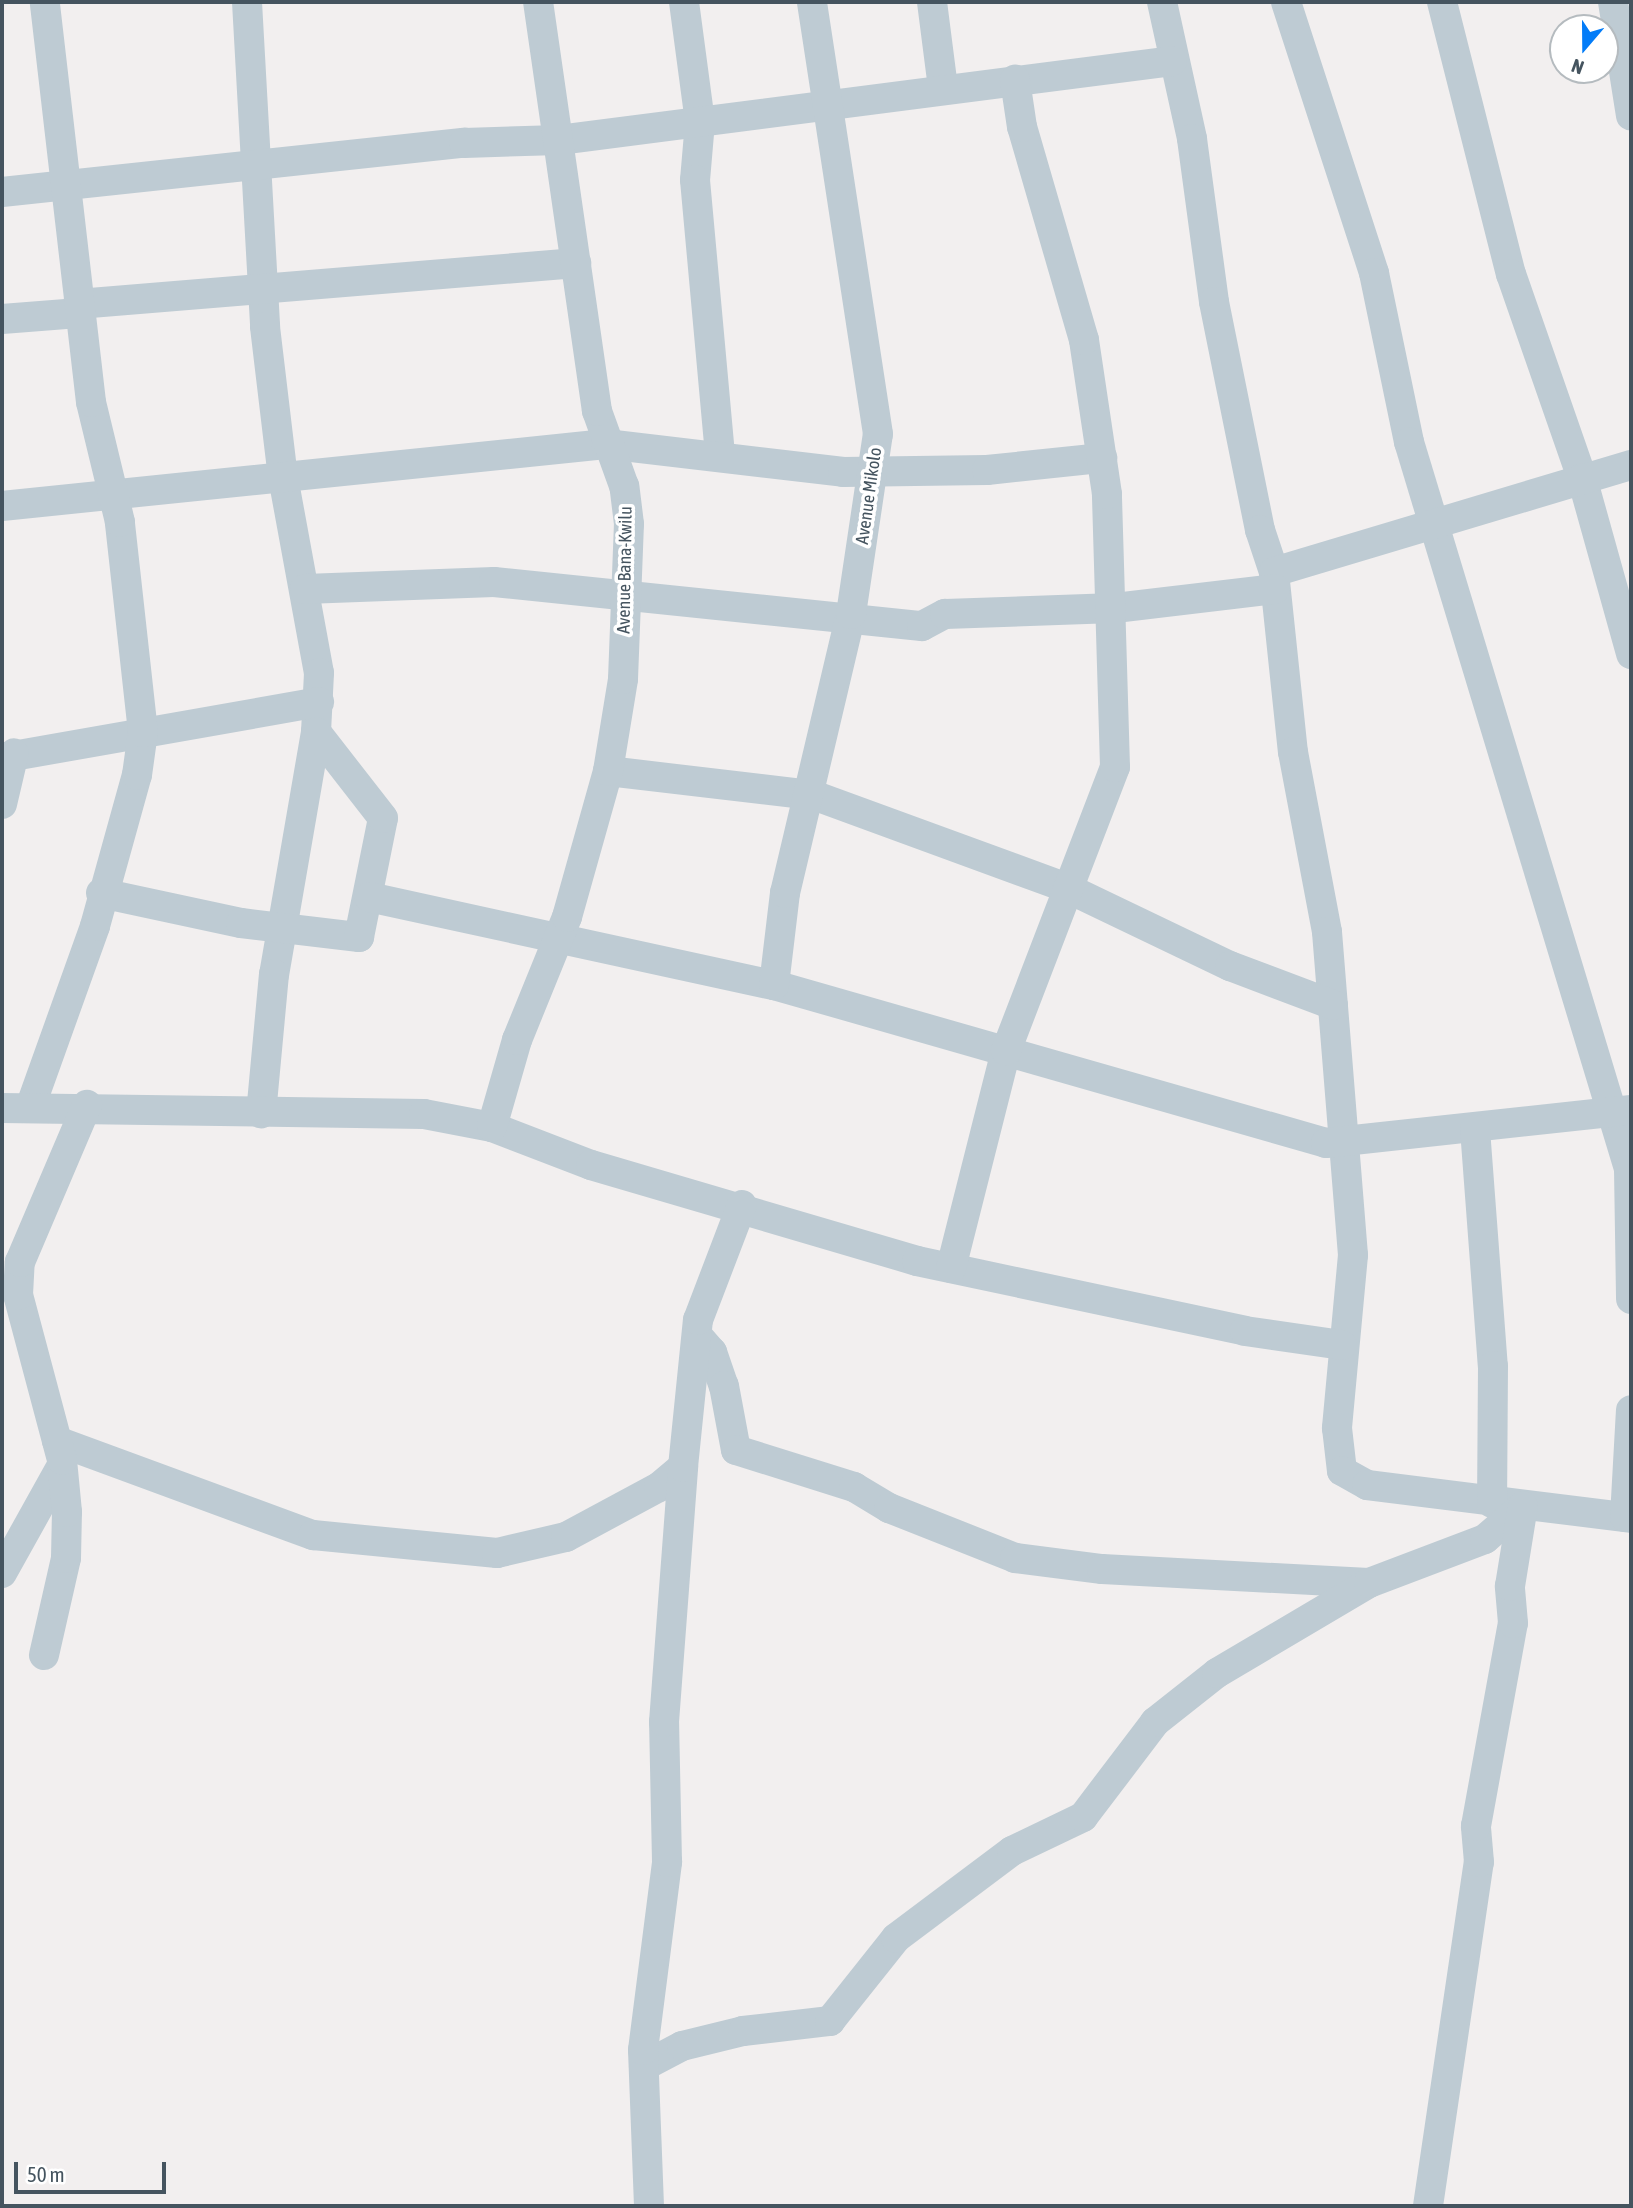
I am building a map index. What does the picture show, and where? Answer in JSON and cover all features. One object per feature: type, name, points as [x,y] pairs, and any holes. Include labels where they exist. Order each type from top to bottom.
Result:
[{"type":"street","points":[[31,1105],[138,775],[143,733],[123,544],[109,497],[78,309],[45,2]]},
{"type":"street","points":[[247,2],[254,166],[264,286],[284,477],[305,589],[319,702],[282,926],[261,1112]]},
{"type":"street","name":"Avenue Bana-Kwilu","points":[[492,1127],[557,938],[608,771],[623,680],[626,498],[606,444],[576,263],[538,2]]},
{"type":"street","points":[[684,2],[699,122],[695,180],[720,454]]},
{"type":"street","name":"Avenue Mikolo","points":[[774,985],[785,893],[813,795],[851,614],[874,468],[874,381],[812,2]]},
{"type":"street","points":[[932,2],[943,88]]},
{"type":"street","points":[[1161,2],[1172,61],[1192,139],[1214,302],[1246,463],[1275,580],[1293,752],[1327,932],[1347,1143],[1353,1255],[1342,1345],[1337,1428],[1342,1471],[1367,1485],[1492,1503],[1628,1517],[1631,1410]]},
{"type":"street","points":[[1286,2],[1374,273],[1409,442],[1622,1111],[1629,1169],[1631,1299]]},
{"type":"street","points":[[1442,2],[1511,274],[1581,478],[1631,654]]},
{"type":"street","points":[[1613,2],[1631,116]]},
{"type":"street","points":[[2,192],[559,139],[943,88],[1172,61]]},
{"type":"street","points":[[951,1268],[1006,1051],[1115,766],[1115,608],[1101,458],[1084,340],[1022,127],[1015,80]]},
{"type":"street","points":[[2,319],[264,286],[576,263]]},
{"type":"street","points":[[2,503],[109,497],[606,444],[720,454],[800,469],[987,470],[1101,458]]},
{"type":"street","points":[[305,589],[495,582],[626,591],[851,614],[922,626],[945,614],[1115,608],[1275,580],[1435,523],[1631,465]]},
{"type":"street","points":[[2,804],[8,756],[57,752],[143,733],[319,702]]},
{"type":"street","points":[[101,893],[282,926],[359,937],[383,818],[316,732]]},
{"type":"street","points":[[608,771],[813,795],[1067,888],[1230,966],[1333,1006]]},
{"type":"street","points":[[369,897],[774,985],[1228,1118],[1347,1143],[1622,1111]]},
{"type":"street","points":[[44,1655],[66,1558],[60,1450],[18,1295],[20,1262],[86,1105]]},
{"type":"street","points":[[2,1108],[86,1105],[261,1112],[424,1114],[492,1127],[590,1165],[742,1205],[951,1268],[1342,1345]]},
{"type":"street","points":[[1475,1129],[1493,1366],[1492,1503]]},
{"type":"street","points":[[649,2206],[644,2066],[667,1862],[664,1722],[683,1467],[697,1335],[742,1205]]},
{"type":"street","points":[[697,1335],[712,1352],[724,1386],[736,1450],[854,1487],[888,1508],[1015,1558],[1102,1569],[1369,1583]]},
{"type":"street","points":[[60,1450],[313,1535],[483,1553],[566,1537],[659,1488],[683,1467]]},
{"type":"street","points":[[2,1573],[58,1480],[60,1450]]},
{"type":"street","points":[[644,2066],[682,2046],[743,2031],[830,2021],[896,1938],[1012,1851],[1083,1817],[1155,1722],[1217,1673],[1369,1583],[1485,1539],[1523,1506]]},
{"type":"street","points":[[1428,2206],[1479,1862],[1476,1826],[1513,1623],[1510,1586],[1523,1506]]}]
